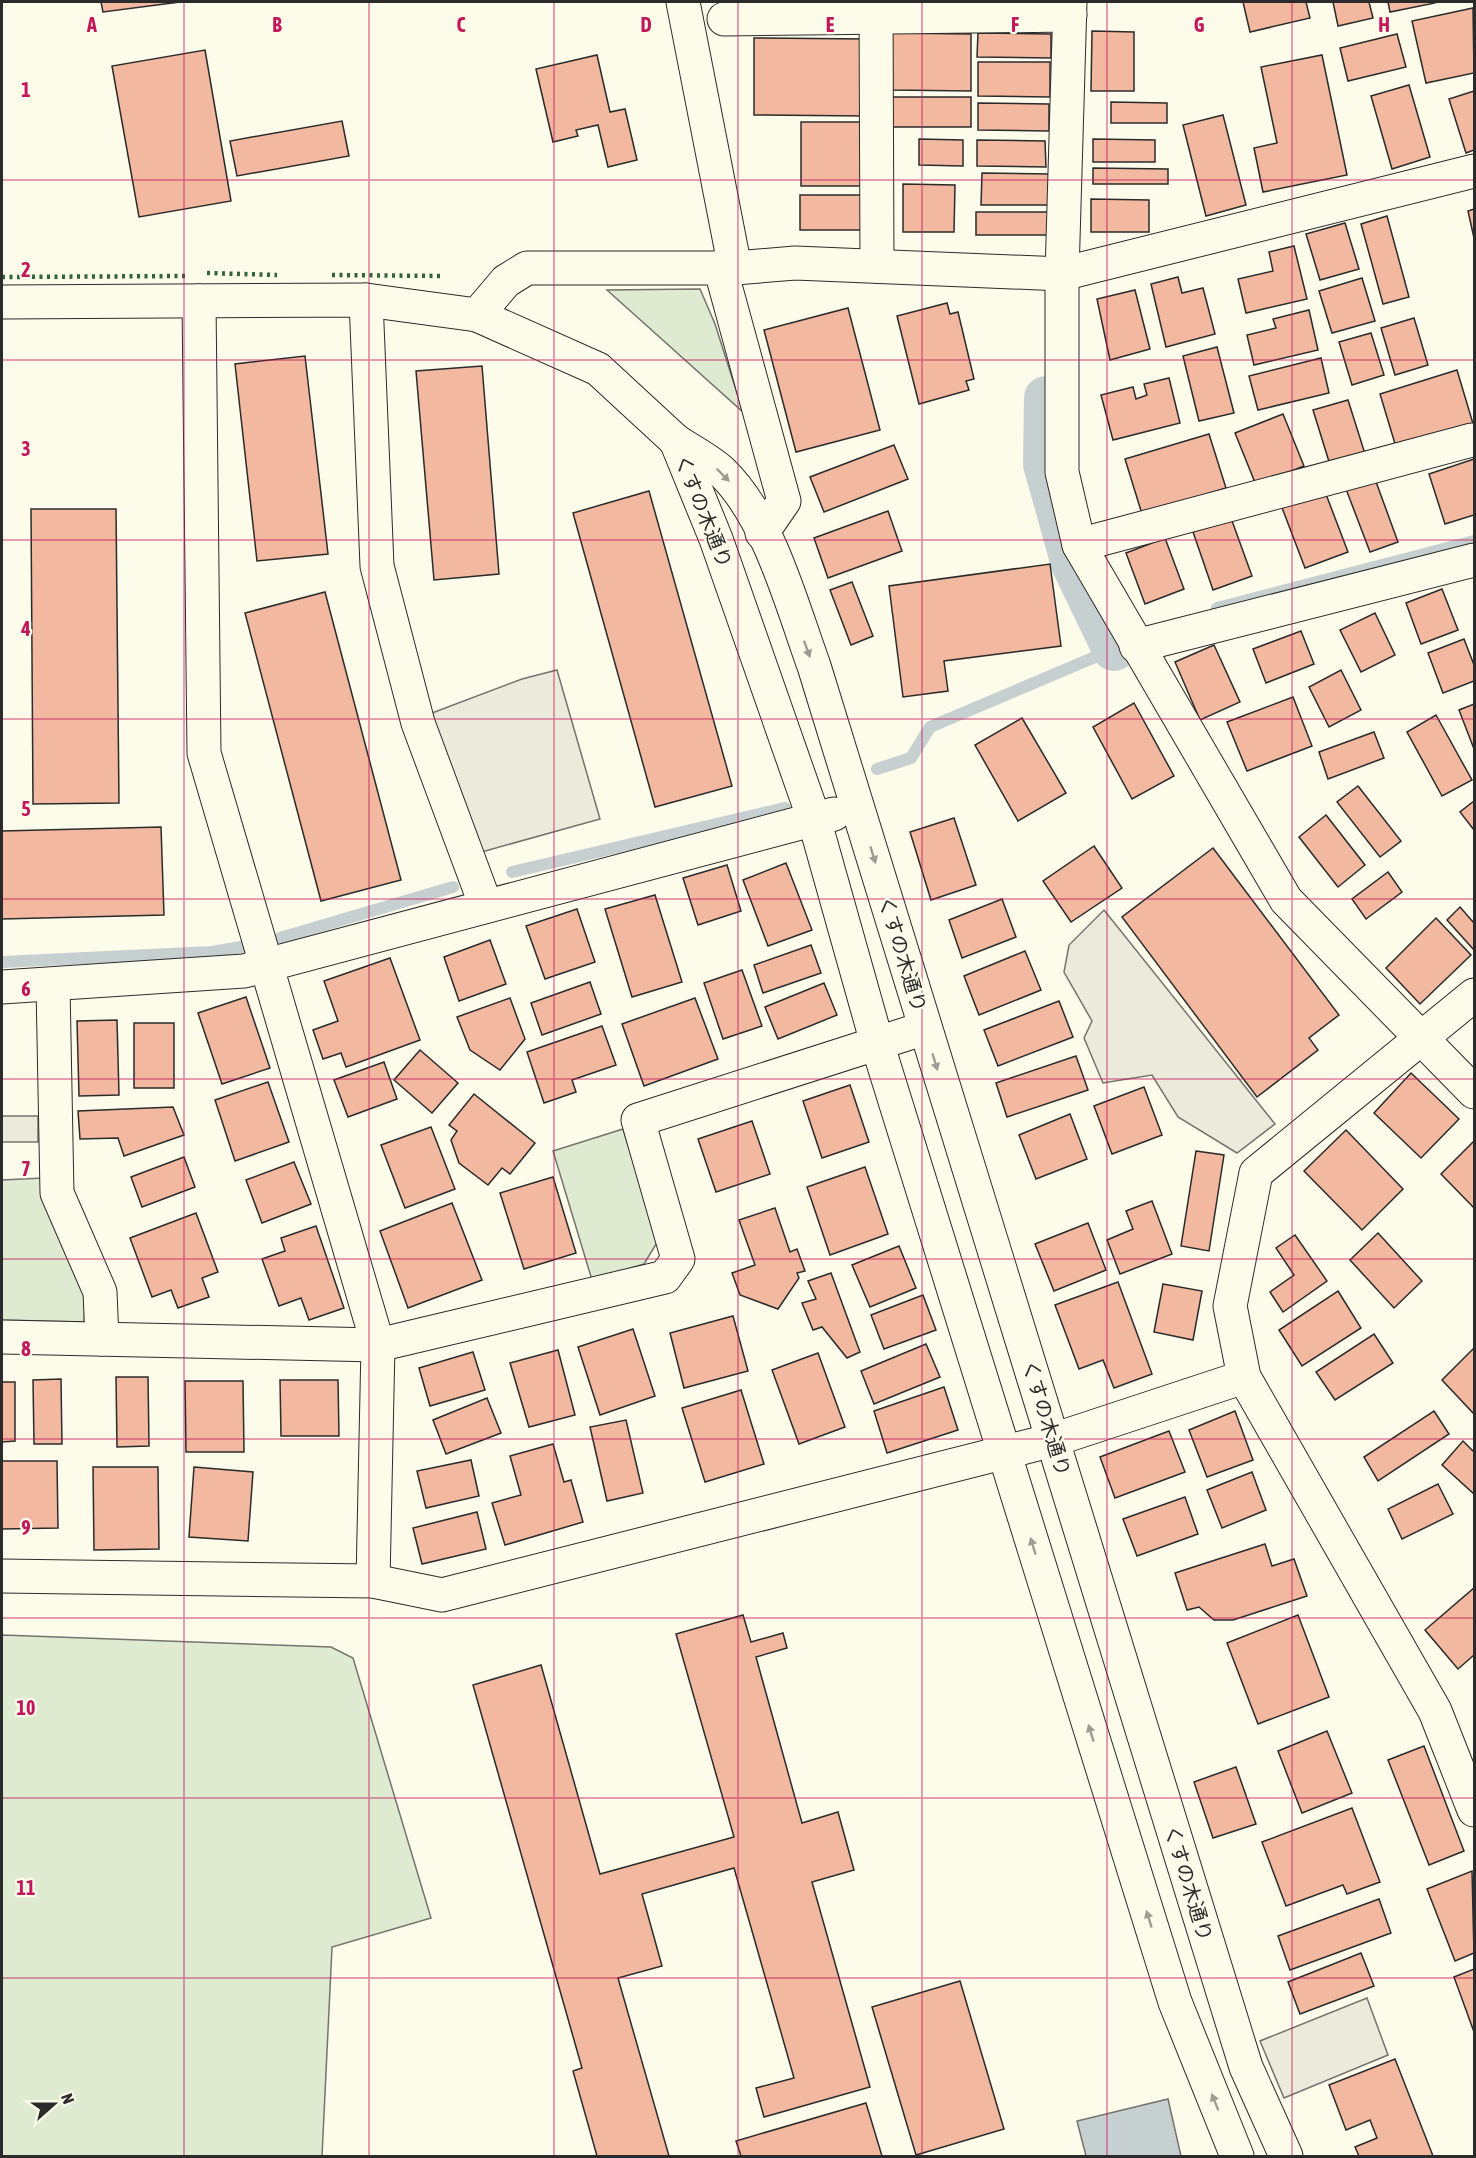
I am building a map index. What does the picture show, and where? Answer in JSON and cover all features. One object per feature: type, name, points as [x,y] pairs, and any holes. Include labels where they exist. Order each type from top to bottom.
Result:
[{"type":"street","points":[[683,2],[728,267],[784,501],[762,533]]},
{"type":"street","points":[[724,19],[876,10],[1070,8],[1062,274],[1062,472],[1079,545],[1286,900],[1474,1092]]},
{"type":"street","points":[[876,10],[877,266]]},
{"type":"street","points":[[477,315],[506,281],[527,268],[728,267],[795,263],[1062,274],[1474,171]]},
{"type":"street","points":[[366,300],[377,566],[418,723],[486,906]]},
{"type":"street","points":[[2,302],[366,300],[477,315],[598,369],[676,441]]},
{"type":"street","points":[[199,301],[204,753],[378,1345],[373,1581]]},
{"type":"street","points":[[1079,545],[1472,440]]},
{"type":"street","name":"くすの木通り","points":[[676,441],[722,472],[748,506],[762,533],[814,666],[1246,2067],[1286,2157]]},
{"type":"street","name":"くすの木通り","points":[[676,441],[716,539],[814,819],[877,1043],[1175,2002],[1237,2157]]},
{"type":"street","points":[[1136,646],[1474,560]]},
{"type":"street","points":[[2,987],[53,986],[244,971],[858,807]]},
{"type":"street","points":[[53,986],[57,1193],[100,1292],[102,1339]]},
{"type":"street","points":[[1474,995],[1256,1173],[1230,1306],[1244,1377],[1435,1711],[1474,1810]]},
{"type":"street","points":[[2,1337],[378,1345],[665,1277],[678,1259],[638,1120],[925,1028]]},
{"type":"street","points":[[2,1576],[373,1581],[442,1595],[1053,1440],[1244,1377]]},
{"type":"green space","points":[[700,289],[715,324],[743,412],[607,290]]},
{"type":"green space","points":[[623,1129],[658,1241],[644,1264],[592,1280],[553,1151]]},
{"type":"green space","points":[[43,1178],[86,1290],[84,1322],[2,1320],[2,1180]]},
{"type":"green space","points":[[2,1635],[331,1647],[353,1658],[431,1918],[332,1947],[322,2156],[2,2156]]},
{"type":"shaded area","points":[[557,670],[600,819],[478,853],[432,713],[522,679]]},
{"type":"shaded area","points":[[1104,910],[1275,1124],[1237,1153],[1178,1117],[1152,1075],[1103,1083],[1084,1038],[1092,1021],[1064,972],[1069,945]]},
{"type":"shaded area","points":[[2,1116],[38,1116],[38,1142],[2,1142]]},
{"type":"shaded area","points":[[1367,1998],[1388,2055],[1284,2098],[1260,2041]]},
{"type":"shaded area","points":[[1168,2099],[1181,2156],[1086,2156],[1077,2121]]},
{"type":"building","points":[[101,2],[180,2],[103,12]]},
{"type":"building","points":[[1243,2],[1306,2],[1310,18],[1250,32]]},
{"type":"building","points":[[1333,2],[1369,2],[1373,18],[1338,26]]},
{"type":"building","points":[[1388,2],[1435,2],[1435,3],[1390,12]]},
{"type":"building","points":[[1473,8],[1474,73],[1426,83],[1412,21]]},
{"type":"building","points":[[1092,31],[1134,32],[1134,91],[1091,91]]},
{"type":"building","points":[[892,33],[971,34],[971,91],[892,90]]},
{"type":"building","points":[[978,33],[1051,34],[1051,58],[977,57]]},
{"type":"building","points":[[1397,34],[1406,67],[1348,81],[1340,48]]},
{"type":"building","points":[[754,38],[865,39],[865,116],[754,115]]},
{"type":"building","points":[[205,50],[231,201],[139,217],[112,66]]},
{"type":"building","points":[[597,55],[610,112],[625,109],[637,160],[608,167],[598,125],[576,130],[578,136],[553,142],[536,69]]},
{"type":"building","points":[[1322,55],[1347,175],[1263,192],[1254,148],[1277,143],[1261,67]]},
{"type":"building","points":[[978,62],[1050,62],[1050,97],[978,96]]},
{"type":"building","points":[[1409,85],[1430,157],[1392,169],[1371,96]]},
{"type":"building","points":[[1474,91],[1474,150],[1466,153],[1449,99]]},
{"type":"building","points":[[892,97],[971,97],[971,127],[892,127]]},
{"type":"building","points":[[1111,102],[1167,103],[1167,123],[1111,123]]},
{"type":"building","points":[[978,103],[1049,104],[1049,131],[978,130]]},
{"type":"building","points":[[1223,115],[1246,205],[1206,216],[1183,125]]},
{"type":"building","points":[[342,121],[349,156],[237,176],[230,141]]},
{"type":"building","points":[[801,122],[863,122],[862,186],[801,186]]},
{"type":"building","points":[[919,139],[963,140],[963,166],[919,165]]},
{"type":"building","points":[[1093,139],[1155,140],[1155,162],[1093,162]]},
{"type":"building","points":[[977,140],[1045,141],[1046,167],[977,166]]},
{"type":"building","points":[[1093,168],[1168,169],[1168,184],[1093,184]]},
{"type":"building","points":[[982,173],[1051,174],[1050,205],[981,205]]},
{"type":"building","points":[[903,184],[955,185],[954,232],[903,232]]},
{"type":"building","points":[[800,195],[864,195],[864,230],[800,230]]},
{"type":"building","points":[[1091,199],[1149,200],[1149,232],[1091,232]]},
{"type":"building","points":[[1474,209],[1474,238],[1468,211]]},
{"type":"building","points":[[976,212],[1048,212],[1048,235],[976,235]]},
{"type":"building","points":[[1387,216],[1409,297],[1383,304],[1361,224]]},
{"type":"building","points":[[1345,223],[1359,269],[1320,280],[1306,234]]},
{"type":"building","points":[[1294,246],[1307,299],[1246,313],[1238,279],[1273,271],[1269,252]]},
{"type":"building","points":[[1178,277],[1182,293],[1203,288],[1215,334],[1166,347],[1151,284]]},
{"type":"building","points":[[1362,278],[1375,321],[1332,333],[1319,291]]},
{"type":"building","points":[[1135,290],[1150,349],[1110,360],[1097,299]]},
{"type":"building","points":[[947,303],[950,314],[958,312],[974,379],[966,381],[969,390],[919,404],[897,316]]},
{"type":"building","points":[[848,308],[880,430],[796,452],[764,330]]},
{"type":"building","points":[[1309,310],[1318,350],[1254,365],[1247,335],[1276,328],[1273,319]]},
{"type":"building","points":[[1414,318],[1428,365],[1395,375],[1381,328]]},
{"type":"building","points":[[1371,333],[1384,375],[1352,385],[1339,342]]},
{"type":"building","points":[[1217,347],[1234,413],[1199,421],[1183,356]]},
{"type":"building","points":[[305,356],[328,554],[257,561],[235,364]]},
{"type":"building","points":[[1321,358],[1329,393],[1258,410],[1249,376]]},
{"type":"building","points":[[482,366],[499,574],[434,580],[416,371]]},
{"type":"building","points":[[1457,370],[1474,427],[1399,457],[1380,394]]},
{"type":"building","points":[[1169,378],[1180,423],[1113,440],[1101,395],[1133,387],[1136,399],[1147,395],[1144,384]]},
{"type":"building","points":[[1348,400],[1366,457],[1331,468],[1313,410]]},
{"type":"building","points":[[1283,414],[1304,466],[1256,485],[1235,433]]},
{"type":"building","points":[[1209,434],[1226,488],[1142,514],[1125,459]]},
{"type":"building","points":[[894,445],[908,479],[824,512],[810,477]]},
{"type":"building","points":[[1474,459],[1474,515],[1445,524],[1429,474]]},
{"type":"building","points":[[1375,479],[1398,542],[1370,552],[1346,489]]},
{"type":"building","points":[[1324,489],[1348,552],[1305,568],[1281,505]]},
{"type":"building","points":[[649,491],[732,786],[655,807],[573,513]]},
{"type":"building","points":[[31,509],[116,509],[119,803],[33,804]]},
{"type":"building","points":[[888,511],[902,551],[828,578],[814,538]]},
{"type":"building","points":[[1231,518],[1252,576],[1213,590],[1193,532]]},
{"type":"building","points":[[1165,538],[1184,589],[1145,604],[1126,553]]},
{"type":"building","points":[[1050,564],[1061,646],[944,661],[948,691],[903,697],[889,586]]},
{"type":"building","points":[[852,582],[873,636],[851,645],[830,590]]},
{"type":"building","points":[[1442,589],[1458,630],[1421,644],[1406,603]]},
{"type":"building","points":[[325,592],[401,880],[321,901],[245,613]]},
{"type":"building","points":[[1375,613],[1395,655],[1361,672],[1340,630]]},
{"type":"building","points":[[1301,631],[1314,664],[1266,683],[1253,649]]},
{"type":"building","points":[[1464,639],[1474,665],[1474,681],[1443,693],[1428,653]]},
{"type":"building","points":[[1214,645],[1240,702],[1200,720],[1175,662]]},
{"type":"building","points":[[1341,670],[1361,710],[1329,727],[1309,687]]},
{"type":"building","points":[[1293,697],[1312,746],[1247,771],[1227,722]]},
{"type":"building","points":[[1134,703],[1174,776],[1132,799],[1093,727]]},
{"type":"building","points":[[1474,704],[1474,749],[1459,710]]},
{"type":"building","points":[[1436,715],[1472,780],[1442,796],[1407,732]]},
{"type":"building","points":[[1022,718],[1066,793],[1018,821],[975,745]]},
{"type":"building","points":[[1374,732],[1384,758],[1328,779],[1319,752]]},
{"type":"building","points":[[1358,786],[1401,841],[1380,857],[1337,802]]},
{"type":"building","points":[[1474,801],[1474,830],[1460,812]]},
{"type":"building","points":[[1326,815],[1365,865],[1338,887],[1299,837]]},
{"type":"building","points":[[954,818],[976,885],[931,900],[910,832]]},
{"type":"building","points":[[161,827],[164,915],[2,919],[2,831]]},
{"type":"building","points":[[1094,846],[1122,888],[1071,922],[1043,881]]},
{"type":"building","points":[[1213,848],[1339,1015],[1309,1038],[1318,1050],[1257,1097],[1122,917]]},
{"type":"building","points":[[786,863],[812,930],[768,946],[743,880]]},
{"type":"building","points":[[727,865],[741,911],[698,925],[683,878]]},
{"type":"building","points":[[1388,872],[1402,892],[1366,919],[1352,899]]},
{"type":"building","points":[[655,895],[682,982],[632,997],[605,909]]},
{"type":"building","points":[[1002,899],[1016,937],[962,958],[949,920]]},
{"type":"building","points":[[1460,907],[1474,923],[1474,950],[1447,920]]},
{"type":"building","points":[[577,909],[595,962],[545,979],[526,926]]},
{"type":"building","points":[[1436,918],[1471,955],[1420,1004],[1386,968]]},
{"type":"building","points":[[490,940],[506,984],[459,1001],[444,957]]},
{"type":"building","points":[[811,945],[821,973],[763,993],[754,965]]},
{"type":"building","points":[[1025,951],[1041,990],[979,1015],[964,976]]},
{"type":"building","points":[[390,958],[420,1040],[346,1067],[341,1053],[323,1059],[313,1030],[338,1021],[324,981]]},
{"type":"building","points":[[742,970],[762,1026],[723,1039],[704,983]]},
{"type":"building","points":[[590,982],[601,1014],[542,1035],[531,1003]]},
{"type":"building","points":[[824,983],[837,1015],[778,1039],[765,1007]]},
{"type":"building","points":[[246,997],[270,1068],[222,1084],[198,1013]]},
{"type":"building","points":[[510,998],[525,1039],[500,1070],[470,1050],[457,1017]]},
{"type":"building","points":[[695,998],[718,1059],[644,1086],[622,1024]]},
{"type":"building","points":[[1059,1001],[1073,1037],[998,1066],[984,1030]]},
{"type":"building","points":[[117,1020],[119,1095],[79,1096],[77,1021]]},
{"type":"building","points":[[134,1023],[174,1023],[174,1088],[134,1088]]},
{"type":"building","points":[[602,1026],[616,1065],[572,1080],[576,1092],[544,1103],[527,1052]]},
{"type":"building","points":[[420,1050],[458,1083],[432,1113],[394,1080]]},
{"type":"building","points":[[1076,1056],[1088,1090],[1007,1117],[996,1083]]},
{"type":"building","points":[[384,1062],[397,1099],[348,1117],[334,1080]]},
{"type":"building","points":[[1411,1073],[1459,1119],[1421,1158],[1374,1113]]},
{"type":"building","points":[[268,1082],[289,1142],[235,1161],[215,1100]]},
{"type":"building","points":[[850,1085],[869,1142],[822,1158],[803,1101]]},
{"type":"building","points":[[1144,1087],[1162,1135],[1112,1154],[1094,1106]]},
{"type":"building","points":[[474,1094],[535,1143],[510,1174],[502,1168],[488,1185],[459,1163],[451,1140],[457,1131],[449,1125]]},
{"type":"building","points":[[173,1107],[184,1135],[124,1156],[118,1138],[80,1139],[78,1111]]},
{"type":"building","points":[[1070,1114],[1087,1159],[1036,1179],[1019,1135]]},
{"type":"building","points":[[752,1121],[770,1174],[716,1192],[698,1139]]},
{"type":"building","points":[[431,1127],[455,1189],[405,1208],[381,1145]]},
{"type":"building","points":[[1346,1130],[1403,1189],[1362,1230],[1304,1171]]},
{"type":"building","points":[[1474,1141],[1474,1208],[1441,1174]]},
{"type":"building","points":[[1196,1151],[1224,1155],[1209,1251],[1181,1246]]},
{"type":"building","points":[[184,1157],[195,1187],[142,1207],[131,1177]]},
{"type":"building","points":[[294,1162],[311,1204],[262,1223],[246,1180]]},
{"type":"building","points":[[865,1167],[888,1234],[830,1255],[807,1187]]},
{"type":"building","points":[[553,1177],[576,1253],[524,1269],[500,1193]]},
{"type":"building","points":[[1152,1201],[1172,1254],[1120,1274],[1107,1240],[1133,1229],[1126,1211]]},
{"type":"building","points":[[452,1203],[482,1280],[408,1308],[380,1231]]},
{"type":"building","points":[[775,1208],[790,1252],[797,1249],[805,1271],[797,1273],[799,1278],[778,1309],[740,1295],[732,1273],[755,1265],[739,1220]]},
{"type":"building","points":[[196,1213],[218,1272],[202,1278],[209,1297],[178,1308],[171,1290],[152,1297],[130,1238]]},
{"type":"building","points":[[1088,1223],[1106,1270],[1054,1291],[1035,1244]]},
{"type":"building","points":[[316,1226],[344,1308],[309,1320],[301,1298],[279,1306],[262,1259],[285,1251],[281,1238]]},
{"type":"building","points":[[1378,1233],[1422,1281],[1394,1308],[1350,1260]]},
{"type":"building","points":[[1295,1235],[1327,1281],[1283,1312],[1270,1292],[1294,1275],[1276,1248]]},
{"type":"building","points":[[899,1246],[916,1288],[870,1307],[852,1265]]},
{"type":"building","points":[[831,1273],[860,1352],[847,1358],[822,1327],[813,1330],[802,1303],[816,1299],[808,1281]]},
{"type":"building","points":[[1118,1282],[1152,1374],[1114,1388],[1103,1360],[1079,1369],[1055,1305]]},
{"type":"building","points":[[1163,1284],[1202,1291],[1193,1340],[1154,1332]]},
{"type":"building","points":[[1338,1291],[1361,1328],[1302,1366],[1279,1330]]},
{"type":"building","points":[[923,1295],[936,1330],[884,1349],[871,1315]]},
{"type":"building","points":[[733,1316],[748,1371],[684,1388],[670,1333]]},
{"type":"building","points":[[633,1329],[655,1396],[600,1415],[578,1347]]},
{"type":"building","points":[[1374,1334],[1393,1363],[1335,1400],[1316,1372]]},
{"type":"building","points":[[926,1344],[940,1377],[874,1404],[861,1371]]},
{"type":"building","points":[[558,1350],[575,1415],[529,1427],[510,1363]]},
{"type":"building","points":[[1474,1350],[1474,1414],[1442,1380]]},
{"type":"building","points":[[473,1352],[485,1390],[430,1406],[419,1368]]},
{"type":"building","points":[[818,1353],[845,1427],[799,1444],[772,1370]]},
{"type":"building","points":[[116,1377],[148,1377],[149,1446],[117,1447]]},
{"type":"building","points":[[61,1379],[62,1444],[34,1444],[33,1380]]},
{"type":"building","points":[[280,1380],[338,1380],[339,1436],[281,1436]]},
{"type":"building","points":[[185,1381],[243,1381],[244,1452],[186,1452]]},
{"type":"building","points":[[2,1382],[15,1382],[15,1441],[2,1442]]},
{"type":"building","points":[[944,1387],[958,1430],[887,1453],[874,1411]]},
{"type":"building","points":[[741,1390],[764,1464],[705,1482],[682,1408]]},
{"type":"building","points":[[487,1398],[501,1433],[446,1454],[433,1420]]},
{"type":"building","points":[[1235,1411],[1253,1460],[1207,1477],[1189,1430]]},
{"type":"building","points":[[1434,1411],[1449,1434],[1378,1481],[1364,1457]]},
{"type":"building","points":[[626,1420],[643,1493],[607,1501],[590,1427]]},
{"type":"building","points":[[1169,1431],[1185,1472],[1115,1498],[1100,1457]]},
{"type":"building","points":[[1463,1441],[1474,1452],[1474,1494],[1442,1465]]},
{"type":"building","points":[[553,1444],[564,1482],[571,1480],[583,1522],[505,1545],[492,1503],[521,1495],[510,1456]]},
{"type":"building","points":[[471,1460],[479,1496],[426,1508],[417,1471]]},
{"type":"building","points":[[2,1461],[57,1461],[58,1528],[2,1529]]},
{"type":"building","points":[[93,1467],[158,1467],[159,1549],[94,1550]]},
{"type":"building","points":[[194,1467],[253,1472],[248,1541],[189,1537]]},
{"type":"building","points":[[1252,1472],[1266,1510],[1222,1528],[1207,1490]]},
{"type":"building","points":[[1438,1484],[1453,1514],[1402,1539],[1388,1509]]},
{"type":"building","points":[[1185,1497],[1198,1534],[1137,1556],[1123,1519]]},
{"type":"building","points":[[477,1512],[486,1549],[422,1564],[413,1528]]},
{"type":"building","points":[[1265,1544],[1272,1566],[1294,1559],[1307,1596],[1233,1620],[1214,1620],[1199,1607],[1187,1610],[1175,1573]]},
{"type":"building","points":[[1474,1588],[1474,1655],[1458,1669],[1425,1630]]},
{"type":"building","points":[[743,1615],[751,1642],[783,1633],[787,1648],[756,1657],[802,1823],[838,1812],[854,1870],[812,1882],[870,2087],[764,2117],[756,2088],[794,2078],[734,1868],[642,1894],[662,1966],[618,1978],[669,2156],[597,2156],[573,2071],[582,2068],[473,1685],[541,1665],[600,1874],[734,1837],[676,1634]]},
{"type":"building","points":[[1298,1615],[1329,1697],[1258,1724],[1227,1643]]},
{"type":"building","points":[[1327,1731],[1352,1793],[1302,1813],[1278,1751]]},
{"type":"building","points":[[1424,1746],[1464,1851],[1429,1865],[1388,1760]]},
{"type":"building","points":[[1236,1767],[1256,1824],[1213,1838],[1194,1782]]},
{"type":"building","points":[[1352,1808],[1380,1882],[1347,1894],[1343,1885],[1286,1906],[1262,1842]]},
{"type":"building","points":[[1472,1871],[1474,1953],[1455,1961],[1427,1889]]},
{"type":"building","points":[[1379,1899],[1391,1933],[1290,1970],[1278,1936]]},
{"type":"building","points":[[1361,1953],[1374,1986],[1300,2014],[1288,1982]]},
{"type":"building","points":[[1474,1969],[1474,2032],[1454,1977]]},
{"type":"building","points":[[960,1981],[1004,2129],[916,2155],[872,2007]]},
{"type":"building","points":[[1395,2059],[1433,2156],[1359,2156],[1355,2147],[1377,2138],[1370,2120],[1346,2130],[1329,2085]]},
{"type":"building","points":[[866,2103],[882,2156],[741,2156],[736,2141]]},
{"type":"waterway","points":[[1046,398],[1045,464],[1073,564],[1114,649]]},
{"type":"waterway","points":[[1217,608],[1474,541]]},
{"type":"waterway","points":[[877,769],[911,758],[930,727],[1114,649]]},
{"type":"waterway","points":[[512,872],[785,808]]},
{"type":"waterway","points":[[280,938],[453,887]]},
{"type":"waterway","points":[[2,962],[212,952],[241,947]]},
{"type":"hedge","points":[[207,273],[277,275]]},
{"type":"hedge","points":[[332,275],[444,276]]},
{"type":"hedge","points":[[2,277],[188,276]]}]
